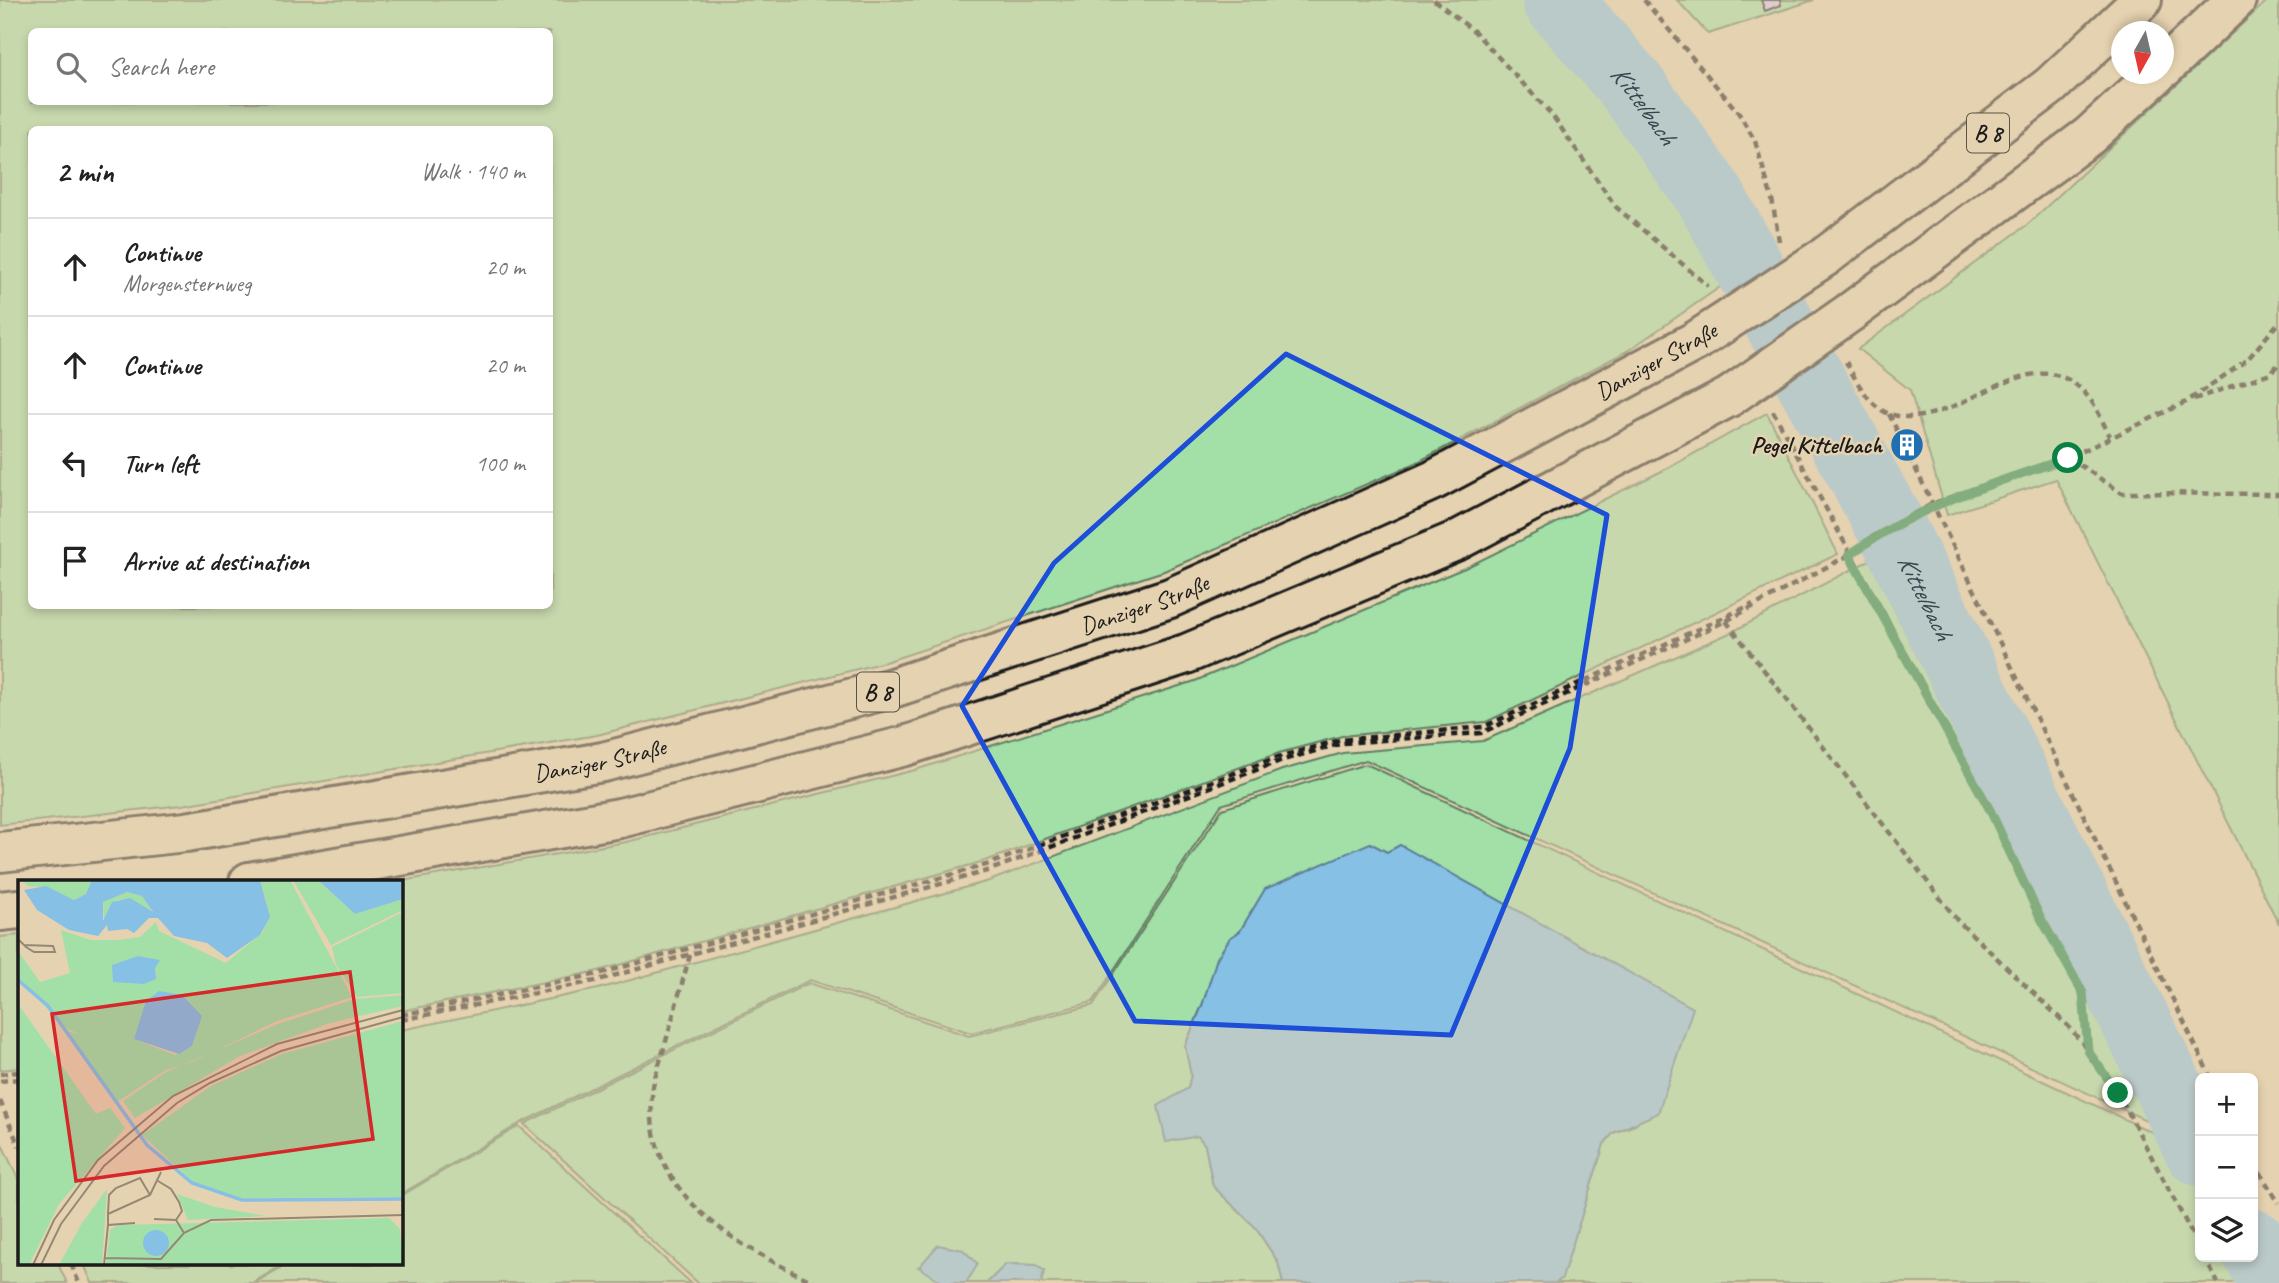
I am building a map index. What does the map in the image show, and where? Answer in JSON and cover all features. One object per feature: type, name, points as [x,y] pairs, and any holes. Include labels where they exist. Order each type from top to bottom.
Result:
[{"type":"highway","name":"Danziger Straße","points":[[0,852],[186,832],[603,762],[892,688],[1170,598],[1434,480],[1696,341],[1826,256],[2050,86],[2142,0]]},
{"type":"highway","points":[[2174,59],[2236,0]]},
{"type":"highway","name":"B 8","points":[[261,880],[620,818],[905,746],[1186,654],[1458,540],[1729,397],[1852,311],[2090,136],[2146,84]]},
{"type":"highway","points":[[0,911],[18,909]]},
{"type":"path","points":[[1434,0],[1475,32],[1552,115],[1616,207]]},
{"type":"path","points":[[2186,402],[2247,360],[2279,322]]},
{"type":"path","points":[[402,1018],[595,981],[987,871],[1280,761],[1343,743],[1481,733],[1726,621],[1849,555],[1875,536],[1934,503],[2068,458],[2186,402],[2271,373],[2279,363]]},
{"type":"path","points":[[2015,377],[2044,374],[2071,382],[2090,399],[2110,436]]},
{"type":"path","points":[[1889,414],[2209,1073]]},
{"type":"path","points":[[2068,458],[2122,493],[2279,494]]},
{"type":"path","points":[[1849,555],[1990,810],[2038,913],[2083,993],[2088,1051]]},
{"type":"path","points":[[402,1018],[598,974],[986,865],[1278,757],[1340,740],[1483,727],[1796,584]]},
{"type":"path","points":[[1726,621],[1957,920],[2069,1027],[2088,1051],[2124,1104],[2195,1239]]},
{"type":"path","points":[[690,954],[652,1092],[651,1136],[675,1184],[710,1223],[769,1261],[816,1283]]},
{"type":"path","points":[[0,1074],[18,1072]]},
{"type":"path","points":[[0,1081],[18,1079]]},
{"type":"path","points":[[0,1101],[18,1144]]},
{"type":"path","points":[[2258,1170],[2279,1203]]},
{"type":"path","points":[[2207,1262],[2218,1283]]},
{"type":"path","points":[[72,1266],[79,1283]]},
{"type":"highlighted area","points":[[1286,354],[1607,515],[1570,748],[1451,1035],[1135,1021],[962,706],[1054,563]]},
{"type":"green space","points":[[0,0],[1542,0],[1619,92],[1696,199],[1736,276],[1629,350],[1416,463],[1164,571],[885,662],[597,735],[182,805],[0,825]]},
{"type":"green space","points":[[1677,0],[1814,0],[1708,34]]},
{"type":"green space","points":[[2268,0],[2279,0],[2279,924],[2056,479],[1947,515],[1910,390],[1858,349],[2028,224]]},
{"type":"green space","points":[[1767,413],[1838,554],[1486,722],[1342,736],[1279,753],[988,860],[598,971],[402,1011],[402,881],[626,842],[915,770],[1195,681],[1467,567],[1668,468]]},
{"type":"green space","points":[[1887,551],[2187,1139],[1366,760],[1221,805],[1093,1002],[971,1033],[810,980],[521,1123],[402,1193],[402,1030],[598,989],[989,881],[1282,770],[1343,753],[1483,741],[1730,633]]},
{"type":"green space","points":[[1366,764],[2188,1149],[2195,1162],[2195,1262],[2249,1262],[2260,1283],[1556,1283],[1562,1278],[1604,1144],[1613,1133],[1635,1125],[1387,852],[1265,890],[1240,931],[1230,938],[1185,1046],[1191,1075],[1188,1088],[1198,1136],[1205,1145],[1213,1186],[1255,1227],[1278,1262],[1283,1283],[1041,1283],[1044,1271],[1036,1265],[1006,1264],[987,1283],[966,1283],[977,1264],[919,1267],[943,1283],[698,1283],[524,1124],[809,983],[969,1036],[1093,1005],[1222,809]]},
{"type":"green space","points":[[18,935],[18,1068],[0,1070],[0,937]]},
{"type":"green space","points":[[519,1126],[691,1283],[255,1283],[284,1266],[402,1266],[402,1195]]},
{"type":"green space","points":[[0,1140],[18,1179],[18,1266],[59,1266],[67,1283],[0,1283]]},
{"type":"green space","points":[[85,1266],[281,1266],[252,1283],[92,1283]]},
{"type":"water","points":[[1370,843],[1387,852],[1400,845],[1693,1008],[1658,1113],[1613,1133],[1604,1144],[1562,1278],[1556,1283],[1283,1283],[1278,1262],[1255,1227],[1213,1186],[1205,1145],[1198,1136],[1166,1142],[1158,1106],[1188,1088],[1191,1075],[1185,1046],[1202,1006],[1217,958],[1230,938],[1240,931],[1265,889]]},
{"type":"water","points":[[938,1245],[963,1250],[978,1264],[966,1283],[943,1283],[919,1267]]},
{"type":"water","points":[[1006,1264],[1036,1265],[1044,1271],[1041,1283],[987,1283]]},
{"type":"building","points":[[1761,0],[1780,0],[1781,5],[1765,11]]},
{"type":"building","name":"Pegel Kittelbach","points":[[1911,433],[1920,448],[1904,458],[1894,443]]},
{"type":"waterway","name":"Kittelbach","points":[[1557,0],[1632,87],[1710,196],[1892,529],[2195,1141]]},
{"type":"waterway","name":"Kittelbach","points":[[2258,1253],[2274,1283]]},
{"type":"place","name":"Pegel Kittelbach","points":[[1907,445]]},
{"type":"route","points":[[2068,458],[1934,503],[1875,536],[1849,555],[1990,810],[2038,913],[2083,993],[2088,1051],[2118,1093]]}]
